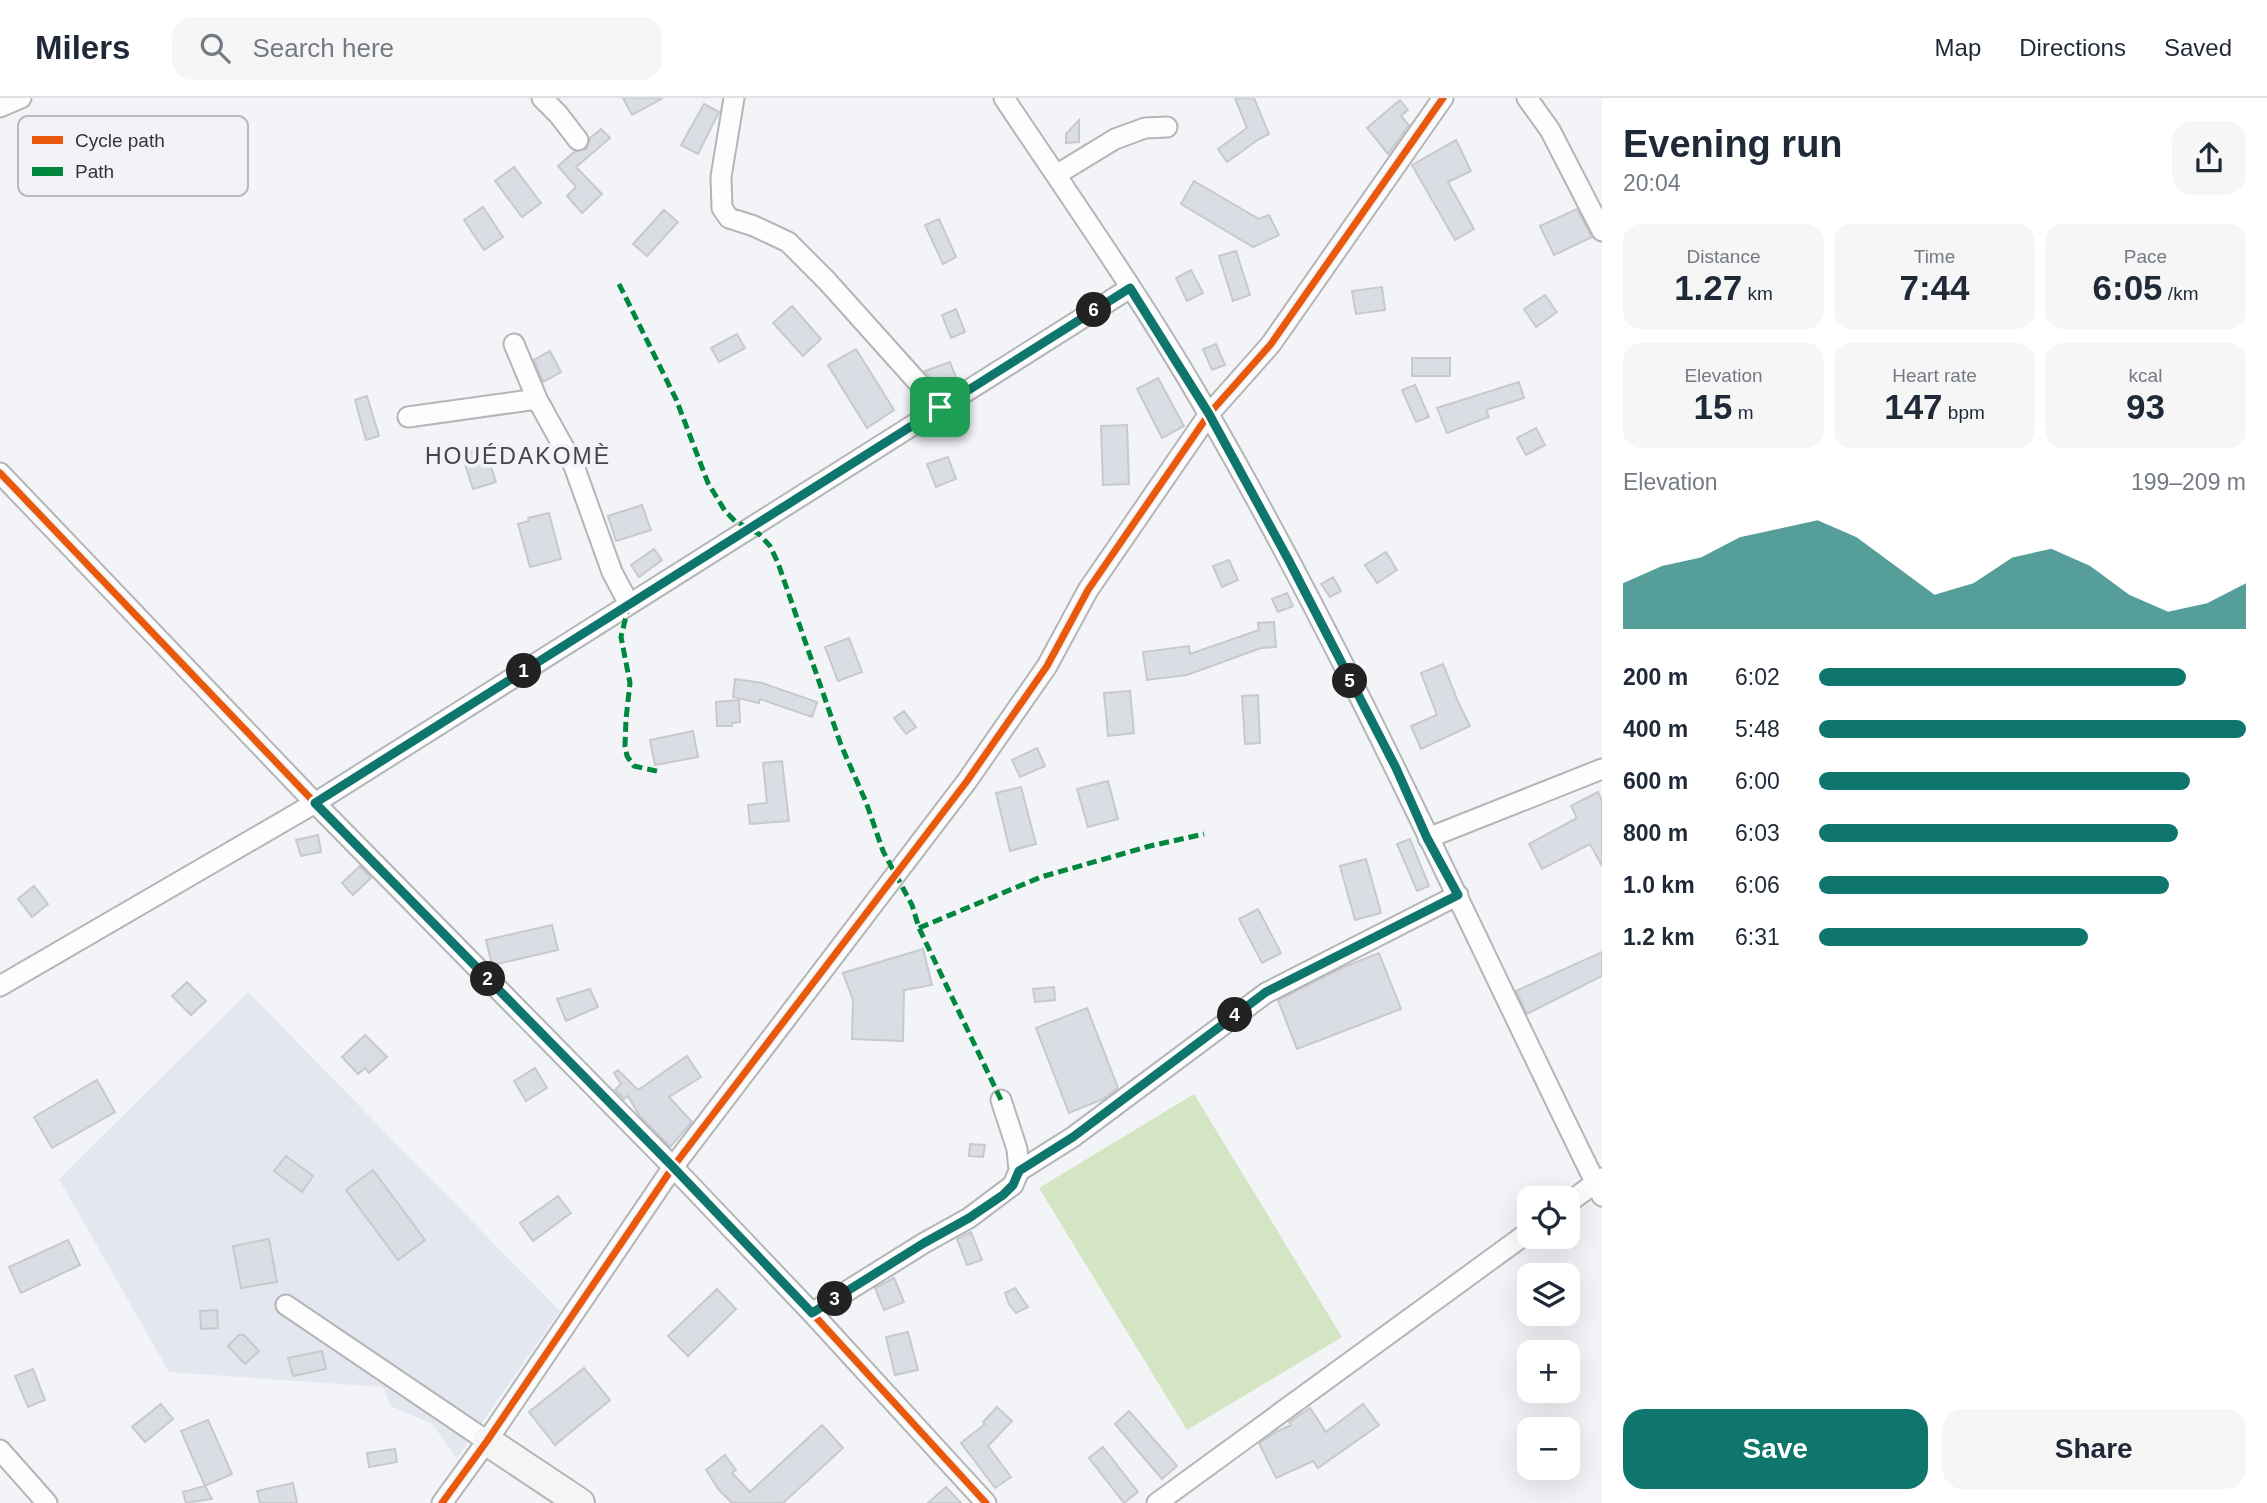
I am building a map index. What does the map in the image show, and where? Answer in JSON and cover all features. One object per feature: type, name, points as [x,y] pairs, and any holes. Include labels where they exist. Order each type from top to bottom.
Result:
[{"type":"street","points":[[0,107],[20,98]]},
{"type":"street","points":[[542,98],[578,140]]},
{"type":"street","points":[[734,98],[721,177],[722,208],[729,218],[788,242],[827,281],[940,407]]},
{"type":"street","points":[[1004,98],[1130,288],[1209,414],[1288,559],[1390,756],[1427,838],[1458,895],[1600,1186],[1580,1197]]},
{"type":"street","points":[[442,1503],[673,1167],[967,781],[1047,666],[1088,590],[1209,414],[1271,344],[1443,98]]},
{"type":"street","points":[[1527,98],[1550,130],[1602,231]]},
{"type":"street","points":[[1056,176],[1115,139],[1145,128],[1167,127]]},
{"type":"street","points":[[0,986],[315,803],[1130,288]]},
{"type":"street","points":[[514,344],[537,399],[574,466],[612,572],[629,604]]},
{"type":"street","points":[[408,417],[537,399]]},
{"type":"street","points":[[0,473],[315,803],[673,1167],[812,1313],[986,1503]]},
{"type":"street","points":[[1427,838],[1602,769]]},
{"type":"street","points":[[1019,1171],[1073,1137],[1266,992],[1458,895]]},
{"type":"street","points":[[812,1313],[969,1218],[1013,1185],[1019,1171],[1017,1149],[1002,1100]]},
{"type":"street","points":[[1157,1503],[1517,1240]]},
{"type":"street","points":[[286,1305],[580,1503]]},
{"type":"street","points":[[0,1450],[47,1503]]},
{"type":"shaded area","points":[[248,992],[560,1311],[457,1458],[432,1424],[391,1406],[383,1387],[169,1372],[59,1179]]},
{"type":"green space","points":[[1194,1094],[1342,1337],[1187,1430],[1039,1188]]},
{"type":"building","points":[[623,98],[663,98],[632,115]]},
{"type":"building","points":[[1235,98],[1254,98],[1269,134],[1227,162],[1218,149],[1247,128]]},
{"type":"building","points":[[1400,100],[1408,110],[1401,116],[1409,125],[1388,154],[1367,128]]},
{"type":"building","points":[[704,104],[719,112],[698,154],[681,145]]},
{"type":"building","points":[[1079,120],[1079,142],[1066,143],[1066,134]]},
{"type":"building","points":[[601,129],[610,138],[576,167],[602,194],[582,213],[567,196],[576,187],[558,166],[574,152],[586,149],[590,138]]},
{"type":"building","points":[[1456,140],[1471,171],[1448,182],[1474,229],[1455,240],[1412,165]]},
{"type":"building","points":[[514,167],[541,203],[522,217],[495,181]]},
{"type":"building","points":[[1194,181],[1259,219],[1269,215],[1279,235],[1253,247],[1181,204]]},
{"type":"building","points":[[483,207],[503,237],[484,250],[464,220]]},
{"type":"building","points":[[1577,209],[1592,237],[1554,255],[1540,226]]},
{"type":"building","points":[[664,210],[678,222],[647,256],[633,244]]},
{"type":"building","points":[[939,219],[956,257],[943,264],[925,225]]},
{"type":"building","points":[[1236,251],[1250,295],[1233,301],[1219,256]]},
{"type":"building","points":[[1191,270],[1203,293],[1187,301],[1176,278]]},
{"type":"building","points":[[1382,287],[1385,310],[1356,314],[1352,291]]},
{"type":"building","points":[[1545,295],[1557,312],[1536,327],[1524,309]]},
{"type":"building","points":[[792,306],[821,339],[803,356],[773,323]]},
{"type":"building","points":[[956,309],[965,332],[951,338],[942,315]]},
{"type":"building","points":[[737,334],[745,348],[719,362],[711,348]]},
{"type":"building","points":[[1216,344],[1225,365],[1212,370],[1203,349]]},
{"type":"building","points":[[856,349],[894,410],[867,428],[828,365]]},
{"type":"building","points":[[550,351],[561,372],[543,382],[534,360]]},
{"type":"building","points":[[1412,358],[1450,358],[1450,376],[1412,376]]},
{"type":"building","points":[[950,362],[957,380],[938,387],[925,371]]},
{"type":"building","points":[[1158,378],[1184,426],[1162,438],[1137,389]]},
{"type":"building","points":[[1519,382],[1524,398],[1486,410],[1489,417],[1447,433],[1437,408]]},
{"type":"building","points":[[1415,385],[1429,417],[1416,422],[1402,390]]},
{"type":"building","points":[[367,396],[379,436],[366,440],[355,400]]},
{"type":"building","points":[[1127,425],[1129,484],[1103,485],[1101,426]]},
{"type":"building","points":[[1536,428],[1545,445],[1526,455],[1517,438]]},
{"type":"building","points":[[485,448],[496,482],[473,489],[462,455]]},
{"type":"building","points":[[948,457],[956,479],[936,487],[927,464]]},
{"type":"building","points":[[642,505],[651,530],[616,541],[608,516]]},
{"type":"building","points":[[549,513],[561,559],[530,567],[518,524],[529,521],[528,518]]},
{"type":"building","points":[[654,549],[662,560],[639,577],[631,565]]},
{"type":"building","points":[[1386,552],[1397,570],[1377,583],[1365,565]]},
{"type":"building","points":[[1229,560],[1238,580],[1222,587],[1213,566]]},
{"type":"building","points":[[1333,577],[1341,591],[1330,597],[1321,584]]},
{"type":"building","points":[[1287,593],[1293,606],[1278,612],[1272,599]]},
{"type":"building","points":[[1274,622],[1276,647],[1261,648],[1187,675],[1147,680],[1143,652],[1189,646],[1190,654],[1259,630],[1258,623]]},
{"type":"building","points":[[849,638],[862,672],[838,681],[825,647]]},
{"type":"building","points":[[1443,664],[1470,726],[1421,749],[1411,726],[1437,715],[1421,673]]},
{"type":"building","points":[[735,679],[762,683],[817,702],[812,717],[760,699],[759,703],[733,697]]},
{"type":"building","points":[[1130,691],[1134,733],[1108,736],[1104,693]]},
{"type":"building","points":[[1258,695],[1260,743],[1245,744],[1242,696]]},
{"type":"building","points":[[739,700],[740,722],[732,723],[732,726],[717,726],[716,702]]},
{"type":"building","points":[[904,711],[916,727],[906,734],[894,718]]},
{"type":"building","points":[[693,731],[698,757],[655,765],[650,740]]},
{"type":"building","points":[[1037,748],[1045,766],[1020,777],[1012,760]]},
{"type":"building","points":[[782,761],[789,821],[750,824],[748,805],[767,803],[763,763]]},
{"type":"building","points":[[1108,781],[1118,819],[1088,827],[1077,789]]},
{"type":"building","points":[[1021,787],[1036,844],[1010,851],[996,793]]},
{"type":"building","points":[[1598,792],[1602,801],[1602,866],[1590,844],[1542,869],[1529,844],[1577,818],[1571,806]]},
{"type":"building","points":[[318,835],[321,852],[301,856],[296,840]]},
{"type":"building","points":[[1410,839],[1429,886],[1417,891],[1397,844]]},
{"type":"building","points":[[1366,859],[1381,913],[1355,920],[1340,866]]},
{"type":"building","points":[[360,866],[371,878],[353,895],[342,883]]},
{"type":"building","points":[[34,886],[48,904],[32,917],[18,899]]},
{"type":"building","points":[[1258,909],[1281,953],[1262,963],[1239,919]]},
{"type":"building","points":[[552,925],[558,950],[492,965],[486,940]]},
{"type":"building","points":[[923,949],[932,985],[904,990],[903,1041],[852,1039],[853,1000],[843,973]]},
{"type":"building","points":[[1602,952],[1602,976],[1527,1014],[1516,991]]},
{"type":"building","points":[[1379,953],[1401,1009],[1297,1049],[1278,1000]]},
{"type":"building","points":[[187,982],[206,1001],[191,1015],[172,996]]},
{"type":"building","points":[[1054,987],[1055,1000],[1035,1002],[1033,989]]},
{"type":"building","points":[[590,989],[598,1007],[566,1021],[557,999]]},
{"type":"building","points":[[1087,1008],[1118,1088],[1103,1099],[1069,1113],[1036,1028]]},
{"type":"building","points":[[365,1035],[387,1057],[369,1073],[365,1068],[358,1074],[342,1057]]},
{"type":"building","points":[[687,1056],[701,1077],[669,1097],[692,1122],[670,1147],[639,1115],[628,1096],[624,1099],[615,1090],[621,1084],[614,1073],[618,1070],[638,1090]]},
{"type":"building","points":[[535,1068],[547,1088],[526,1101],[514,1081]]},
{"type":"building","points":[[97,1080],[115,1112],[52,1148],[34,1117]]},
{"type":"building","points":[[970,1144],[985,1145],[983,1157],[969,1156]]},
{"type":"building","points":[[286,1156],[313,1176],[302,1192],[274,1171]]},
{"type":"building","points":[[373,1170],[425,1240],[398,1260],[346,1190]]},
{"type":"building","points":[[558,1196],[571,1213],[533,1241],[520,1223]]},
{"type":"building","points":[[971,1232],[982,1260],[967,1265],[957,1239]]},
{"type":"building","points":[[269,1239],[277,1282],[241,1288],[233,1246]]},
{"type":"building","points":[[68,1240],[80,1265],[21,1293],[9,1267]]},
{"type":"building","points":[[894,1278],[904,1302],[884,1310],[875,1288]]},
{"type":"building","points":[[1015,1288],[1028,1307],[1016,1313],[1005,1293]]},
{"type":"building","points":[[717,1289],[736,1309],[688,1356],[668,1336]]},
{"type":"building","points":[[217,1310],[218,1328],[201,1329],[200,1311]]},
{"type":"building","points":[[908,1332],[918,1370],[895,1375],[886,1337]]},
{"type":"building","points":[[239,1335],[244,1335],[259,1351],[245,1364],[228,1346]]},
{"type":"building","points":[[322,1351],[326,1369],[293,1376],[288,1358]]},
{"type":"building","points":[[584,1368],[610,1400],[555,1445],[529,1412]]},
{"type":"building","points":[[33,1369],[45,1400],[28,1407],[15,1376]]},
{"type":"building","points":[[161,1404],[173,1419],[145,1442],[132,1427]]},
{"type":"building","points":[[1363,1404],[1379,1425],[1318,1468],[1313,1461],[1276,1478],[1259,1443],[1291,1425],[1289,1422],[1310,1408],[1326,1432]]},
{"type":"building","points":[[997,1407],[1012,1421],[988,1446],[1011,1477],[995,1488],[961,1443],[985,1424],[983,1422]]},
{"type":"building","points":[[1129,1411],[1177,1466],[1162,1479],[1115,1424]]},
{"type":"building","points":[[208,1420],[232,1474],[205,1486],[181,1431]]},
{"type":"building","points":[[822,1425],[843,1448],[783,1503],[732,1503],[719,1490],[706,1470],[725,1455],[736,1470],[732,1473],[750,1492]]},
{"type":"building","points":[[1103,1447],[1138,1492],[1124,1503],[1089,1458]]},
{"type":"building","points":[[395,1449],[397,1462],[369,1467],[367,1453]]},
{"type":"building","points":[[293,1483],[297,1503],[260,1503],[257,1491]]},
{"type":"building","points":[[205,1486],[212,1499],[186,1503],[183,1492]]},
{"type":"building","points":[[946,1487],[961,1503],[928,1503]]},
{"type":"marked path","points":[[619,284],[676,399],[708,483],[725,511],[735,521],[759,534],[770,546],[778,563],[841,745],[866,802],[883,851],[912,905],[919,928],[1001,1100]]},
{"type":"marked path","points":[[629,604],[621,637],[630,683],[625,746],[627,756],[634,766],[661,772]]},
{"type":"marked path","points":[[919,928],[1041,877],[1150,846],[1204,834]]},
{"type":"cycle path","points":[[442,1503],[673,1167],[967,781],[1047,666],[1088,590],[1209,414],[1271,344],[1443,98]]},
{"type":"cycle path","points":[[0,473],[315,803],[673,1167],[812,1313],[986,1503]]},
{"type":"district","name":"HOUÉDAKOMÈ","points":[[518,456]]},
{"type":"route","points":[[1130,288],[1209,414],[1288,559],[1458,895],[1266,992],[1073,1137],[1019,1171],[1013,1185],[1003,1195],[812,1313],[673,1167],[315,803],[940,407],[1130,288]]}]
